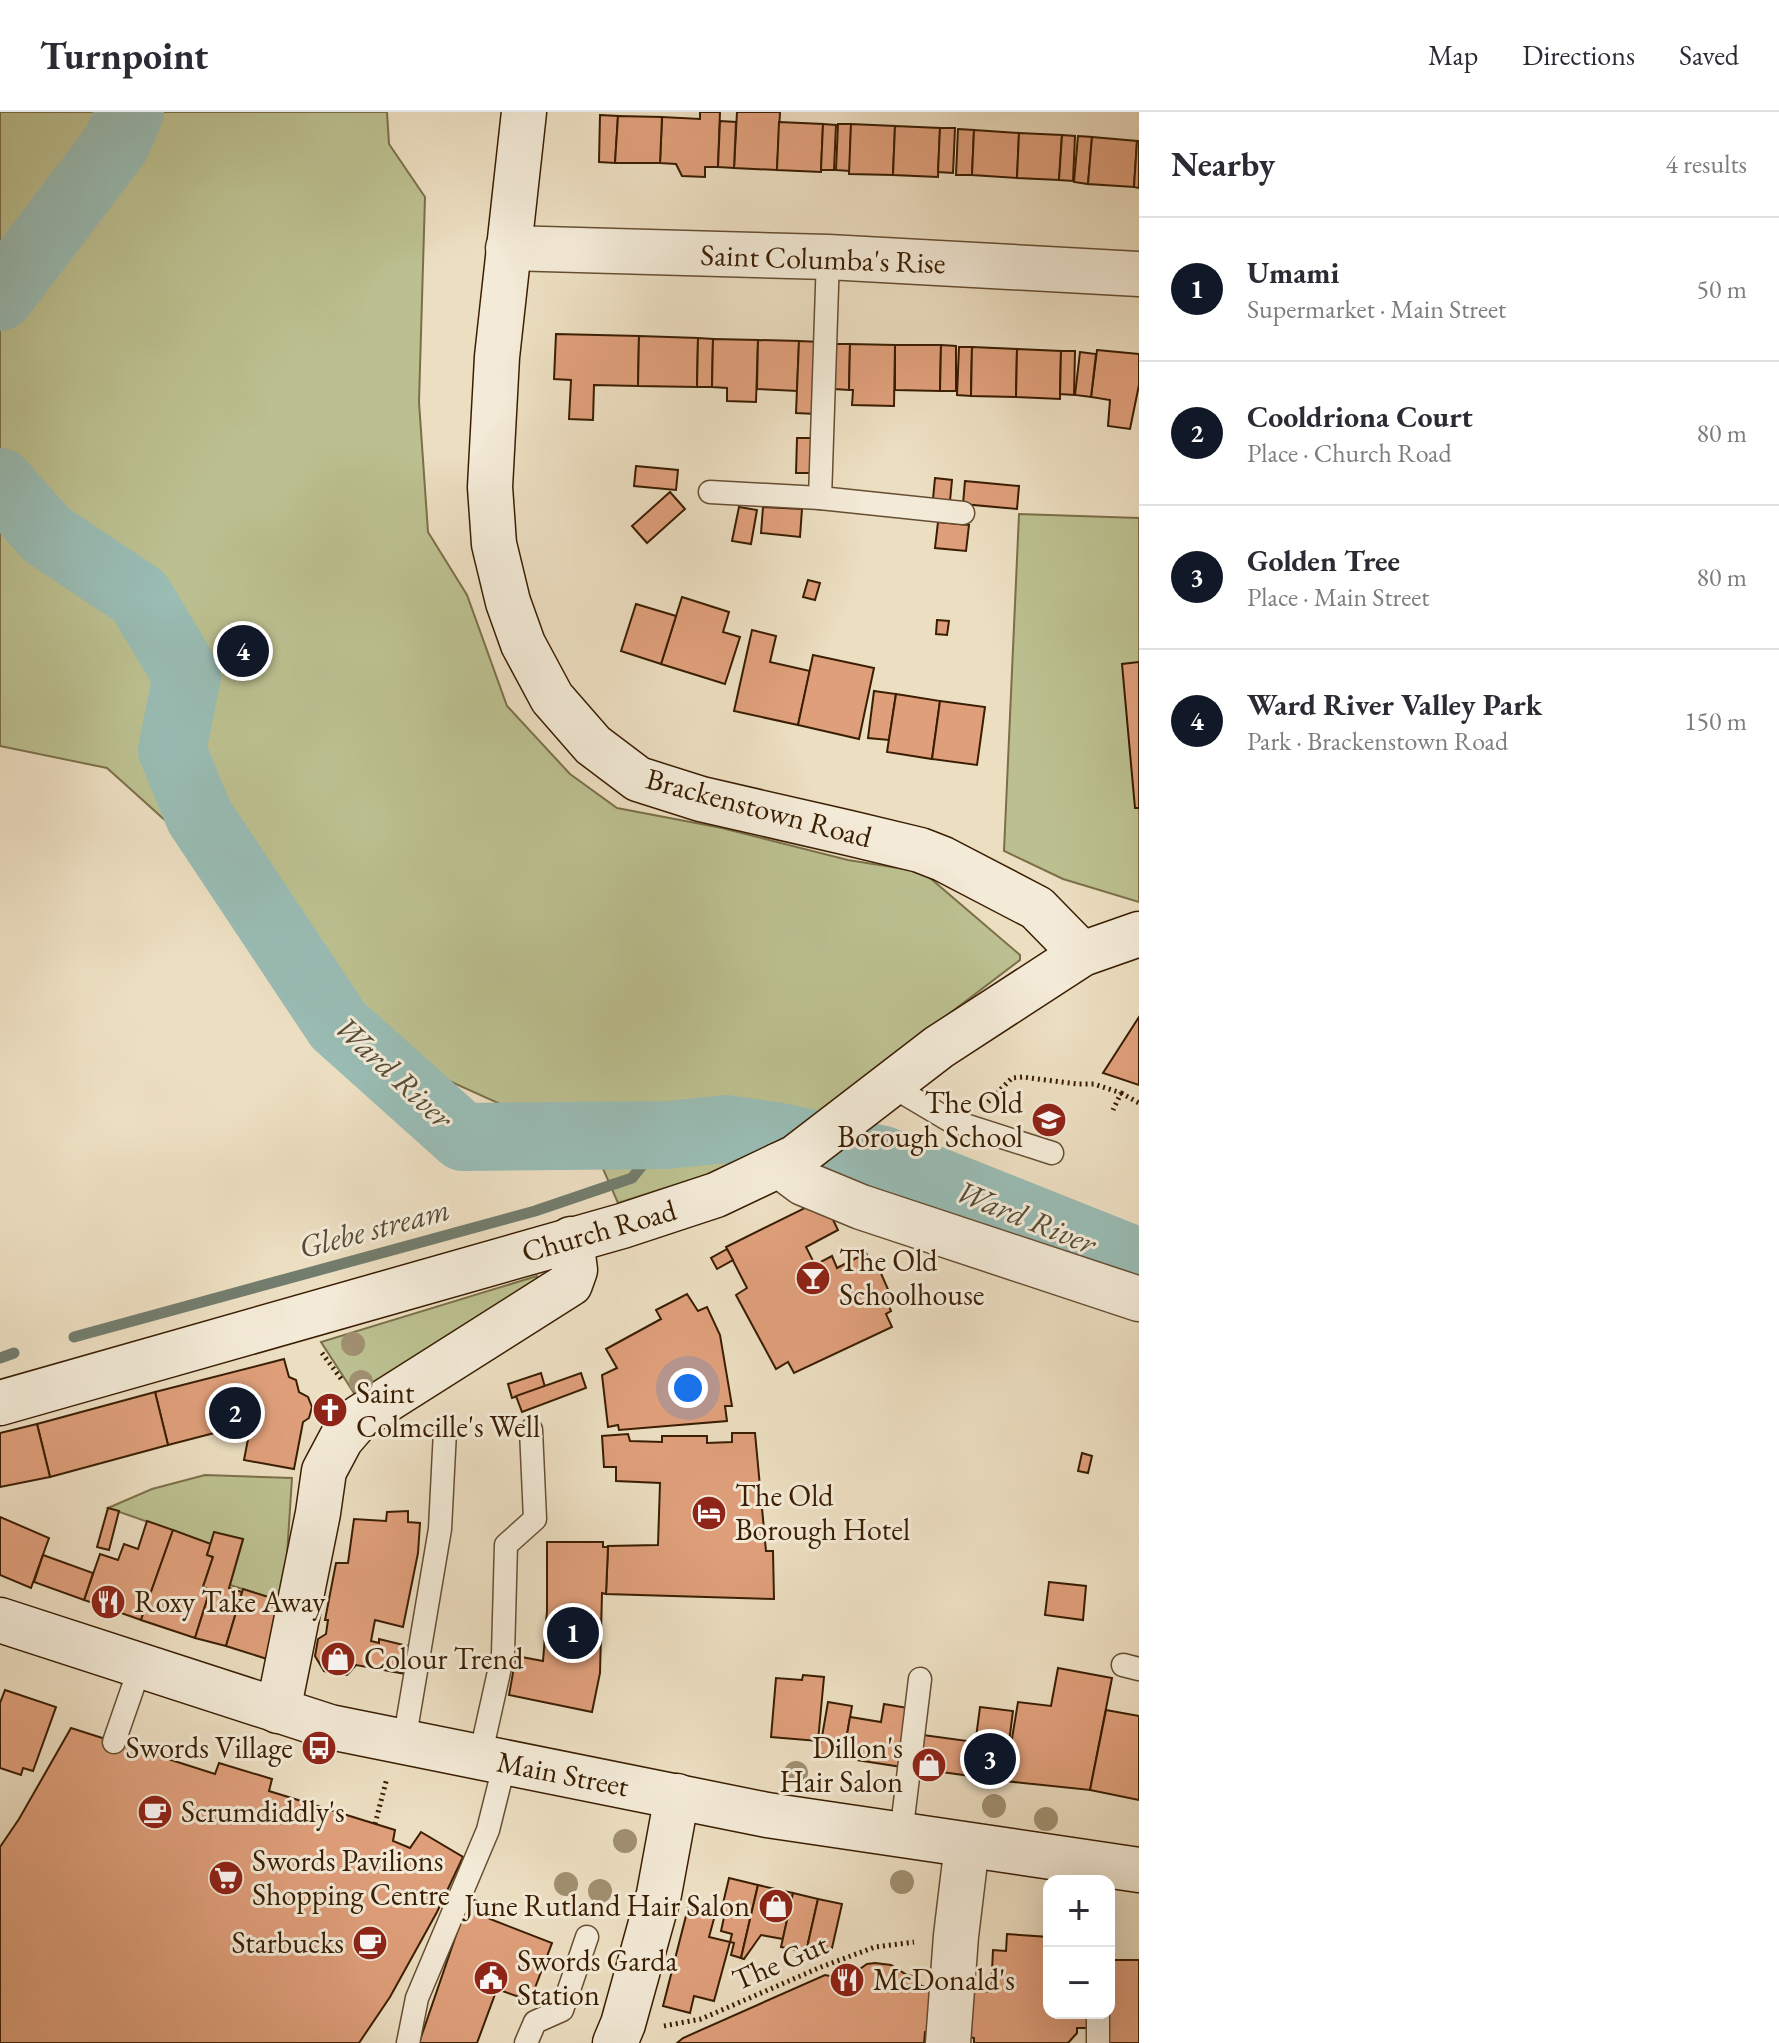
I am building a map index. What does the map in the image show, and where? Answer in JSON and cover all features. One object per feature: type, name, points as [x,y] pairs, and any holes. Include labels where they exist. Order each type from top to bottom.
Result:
[{"type":"street","name":"Brackenstown Road","points":[[524,112],[497,357],[490,487],[494,544],[508,602],[523,644],[552,698],[593,745],[638,779],[701,799],[920,850],[943,859],[1037,908],[1082,954]]},
{"type":"street","name":"Saint Columba's Rise","points":[[508,248],[828,257],[1139,274]]},
{"type":"street","name":"Church Road","points":[[0,1403],[622,1226],[716,1195],[788,1161],[847,1120],[939,1047],[1082,954],[1139,934]]},
{"type":"street","points":[[788,1161],[803,1183],[861,1207],[1139,1299]]},
{"type":"street","points":[[278,1711],[324,1471],[351,1428],[570,1284],[575,1270],[571,1239]]},
{"type":"street","name":"Main Street","points":[[0,1620],[330,1727],[767,1815],[1114,1871]]},
{"type":"street","points":[[619,2034],[659,1894],[677,1796]]},
{"type":"street","points":[[948,2043],[967,1845]]},
{"type":"lane","points":[[820,498],[828,257]]},
{"type":"lane","points":[[710,492],[820,498],[963,513]]},
{"type":"lane","points":[[890,1085],[949,1120],[1052,1153]]},
{"type":"lane","points":[[408,2043],[417,1998],[488,1830],[503,1654],[506,1545],[535,1519],[531,1430]]},
{"type":"lane","points":[[404,1742],[440,1529],[445,1431]]},
{"type":"lane","points":[[114,1742],[140,1667]]},
{"type":"lane","points":[[901,1835],[920,1679]]},
{"type":"lane","points":[[526,2043],[535,2022],[562,2010],[587,1937]]},
{"type":"lane","points":[[1098,2019],[1098,2043]]},
{"type":"path","points":[[980,1109],[1012,1078],[1094,1084],[1139,1103]]},
{"type":"path","points":[[1113,1110],[1121,1093]]},
{"type":"path","points":[[294,1318],[343,1381],[351,1428]]},
{"type":"path","name":"The Gut","points":[[619,2034],[701,2019],[875,1947],[956,1936]]},
{"type":"green space","points":[[0,112],[387,112],[389,144],[425,197],[419,402],[428,532],[467,595],[507,706],[570,774],[617,808],[722,828],[848,860],[923,872],[1020,955],[1020,960],[900,1051],[837,1106],[750,1161],[618,1203],[600,1162],[585,1104],[509,1108],[438,1076],[384,1034],[277,891],[207,875],[188,841],[107,768],[0,746]]},
{"type":"green space","points":[[1019,514],[1139,518],[1139,902],[1063,879],[1004,851]]},
{"type":"green space","points":[[537,1276],[538,1279],[356,1396],[321,1342]]},
{"type":"green space","points":[[205,1475],[292,1478],[284,1602],[230,1585],[243,1540],[211,1544],[108,1508],[152,1489]]},
{"type":"building","points":[[700,112],[720,112],[718,167],[705,167],[705,177],[682,176],[676,164],[660,163],[662,117],[700,119]]},
{"type":"building","points":[[737,112],[780,112],[777,170],[734,168]]},
{"type":"building","points":[[600,115],[618,116],[615,163],[599,162]]},
{"type":"building","points":[[618,116],[662,117],[660,163],[615,163]]},
{"type":"building","points":[[720,121],[736,122],[734,168],[718,167]]},
{"type":"building","points":[[779,122],[823,124],[821,172],[777,170]]},
{"type":"building","points":[[823,124],[836,125],[834,170],[821,170]]},
{"type":"building","points":[[838,124],[851,124],[850,171],[836,170]]},
{"type":"building","points":[[851,124],[895,126],[893,175],[849,174]]},
{"type":"building","points":[[895,126],[940,128],[938,177],[893,175]]},
{"type":"building","points":[[940,128],[955,128],[953,173],[938,172]]},
{"type":"building","points":[[958,129],[974,130],[972,175],[956,175]]},
{"type":"building","points":[[974,130],[1019,133],[1017,178],[972,175]]},
{"type":"building","points":[[1019,133],[1062,135],[1059,180],[1017,178]]},
{"type":"building","points":[[1062,135],[1075,136],[1073,181],[1059,180]]},
{"type":"building","points":[[1078,136],[1092,137],[1088,184],[1074,182]]},
{"type":"building","points":[[1092,137],[1137,141],[1134,187],[1088,184]]},
{"type":"building","points":[[1139,141],[1139,188],[1134,187]]},
{"type":"building","points":[[556,334],[639,336],[638,386],[594,385],[593,420],[569,419],[571,380],[554,379]]},
{"type":"building","points":[[639,336],[698,338],[697,387],[638,386]]},
{"type":"building","points":[[698,338],[713,339],[712,387],[697,387]]},
{"type":"building","points":[[713,339],[758,340],[756,402],[727,401],[727,388],[712,387]]},
{"type":"building","points":[[758,340],[799,341],[797,391],[757,389]]},
{"type":"building","points":[[799,341],[820,342],[816,414],[796,413]]},
{"type":"building","points":[[835,344],[850,344],[849,390],[834,389]]},
{"type":"building","points":[[850,344],[895,345],[894,406],[852,405],[853,390],[849,390]]},
{"type":"building","points":[[895,345],[941,345],[940,391],[895,390]]},
{"type":"building","points":[[941,345],[956,346],[956,391],[940,391]]},
{"type":"building","points":[[959,347],[972,347],[971,396],[957,395]]},
{"type":"building","points":[[972,347],[1017,349],[1016,397],[971,396]]},
{"type":"building","points":[[1017,349],[1061,351],[1060,399],[1016,397]]},
{"type":"building","points":[[1097,350],[1139,354],[1139,385],[1130,429],[1108,426],[1110,400],[1091,397]]},
{"type":"building","points":[[1061,351],[1075,351],[1074,395],[1060,394]]},
{"type":"building","points":[[1080,352],[1096,354],[1091,397],[1075,395]]},
{"type":"building","points":[[797,438],[815,438],[814,473],[796,473]]},
{"type":"building","points":[[636,466],[678,470],[676,490],[634,486]]},
{"type":"building","points":[[935,478],[952,480],[950,501],[933,499]]},
{"type":"building","points":[[965,481],[1019,486],[1017,509],[963,504]]},
{"type":"building","points":[[670,492],[685,509],[647,543],[632,526]]},
{"type":"building","points":[[739,507],[757,510],[751,544],[732,541]]},
{"type":"building","points":[[763,507],[802,509],[800,537],[761,533]]},
{"type":"building","points":[[938,522],[969,525],[966,551],[935,548]]},
{"type":"building","points":[[808,580],[820,583],[815,600],[803,597]]},
{"type":"building","points":[[682,597],[729,612],[723,632],[740,637],[725,684],[661,664]]},
{"type":"building","points":[[636,604],[676,616],[661,664],[621,651]]},
{"type":"building","points":[[937,620],[949,621],[947,635],[936,634]]},
{"type":"building","points":[[752,630],[776,636],[770,662],[810,671],[798,725],[734,711]]},
{"type":"building","points":[[813,655],[874,668],[859,739],[798,725]]},
{"type":"building","points":[[1139,662],[1139,808],[1135,808],[1122,664]]},
{"type":"building","points":[[874,691],[896,694],[889,740],[868,738]]},
{"type":"building","points":[[896,694],[940,701],[932,759],[887,752]]},
{"type":"building","points":[[940,701],[985,707],[977,765],[932,759]]},
{"type":"building","points":[[1139,1017],[1139,1085],[1103,1073]]},
{"type":"building","name":"The Old Schoolhouse","points":[[823,1199],[838,1230],[806,1247],[815,1265],[832,1256],[837,1268],[866,1253],[871,1265],[876,1262],[894,1303],[886,1314],[892,1327],[794,1373],[788,1362],[776,1369],[736,1295],[747,1288],[726,1247]]},
{"type":"building","points":[[727,1249],[733,1260],[717,1269],[711,1258]]},
{"type":"building","points":[[687,1294],[698,1311],[707,1307],[720,1335],[732,1406],[725,1406],[727,1421],[619,1430],[618,1425],[608,1427],[602,1375],[617,1368],[606,1349],[661,1319],[656,1310]]},
{"type":"building","points":[[284,1359],[289,1377],[296,1380],[299,1392],[308,1397],[312,1407],[309,1418],[303,1422],[294,1469],[244,1460],[249,1424],[168,1445],[155,1392]]},
{"type":"building","points":[[541,1373],[545,1387],[512,1398],[508,1384]]},
{"type":"building","points":[[581,1373],[586,1388],[522,1412],[516,1396]]},
{"type":"building","points":[[155,1392],[168,1445],[50,1477],[37,1424]]},
{"type":"building","points":[[37,1424],[50,1477],[0,1487],[0,1433]]},
{"type":"building","points":[[732,1433],[755,1433],[766,1551],[773,1551],[774,1599],[606,1594],[608,1546],[658,1545],[660,1483],[616,1481],[616,1467],[604,1467],[602,1436],[628,1434],[630,1441],[662,1442],[662,1436],[707,1436],[707,1443],[732,1442]]},
{"type":"building","points":[[1082,1453],[1092,1456],[1088,1473],[1078,1471]]},
{"type":"building","points":[[108,1508],[119,1511],[109,1550],[97,1547]]},
{"type":"building","points":[[408,1511],[408,1522],[420,1523],[418,1553],[403,1627],[375,1620],[371,1641],[379,1643],[379,1639],[412,1647],[406,1674],[356,1665],[347,1675],[324,1671],[315,1656],[318,1639],[326,1634],[328,1620],[325,1620],[336,1563],[348,1563],[354,1519],[386,1521],[387,1512]]},
{"type":"building","points":[[0,1517],[49,1538],[31,1588],[0,1575]]},
{"type":"building","points":[[147,1521],[173,1530],[141,1620],[84,1600],[100,1554],[118,1560],[124,1544],[138,1549]]},
{"type":"building","points":[[173,1530],[211,1544],[207,1555],[213,1557],[203,1587],[210,1590],[195,1638],[141,1620]]},
{"type":"building","points":[[214,1532],[243,1539],[229,1588],[242,1592],[226,1646],[195,1638],[210,1590],[203,1587],[213,1557],[207,1555]]},
{"type":"building","points":[[547,1542],[603,1542],[603,1547],[608,1547],[606,1594],[602,1593],[600,1673],[592,1712],[509,1695],[516,1656],[543,1661]]},
{"type":"building","points":[[43,1555],[93,1573],[84,1600],[34,1582]]},
{"type":"building","points":[[1049,1582],[1086,1586],[1083,1620],[1045,1615]]},
{"type":"building","points":[[243,1589],[284,1602],[267,1659],[226,1646]]},
{"type":"building","points":[[1058,1668],[1112,1678],[1090,1790],[1005,1781],[1018,1702],[1051,1706]]},
{"type":"building","points":[[803,1675],[824,1677],[818,1741],[771,1737],[776,1678],[802,1680]]},
{"type":"building","points":[[5,1690],[56,1707],[33,1771],[23,1768],[21,1775],[0,1768],[0,1703]]},
{"type":"building","points":[[828,1702],[852,1706],[843,1758],[819,1754]]},
{"type":"building","points":[[884,1704],[908,1708],[902,1767],[843,1758],[850,1717],[881,1722]]},
{"type":"building","points":[[980,1707],[1013,1711],[1004,1781],[971,1776]]},
{"type":"building","points":[[1106,1710],[1139,1716],[1139,1800],[1090,1790]]},
{"type":"building","name":"Swords Pavilions Shopping Centre","points":[[71,1728],[215,1774],[219,1763],[272,1779],[269,1791],[395,1830],[393,1841],[410,1848],[421,1832],[463,1857],[390,1997],[359,2043],[0,2043],[0,1847]]},
{"type":"building","points":[[923,1735],[975,1742],[971,1776],[919,1769]]},
{"type":"building","points":[[729,1878],[758,1885],[741,1958],[731,1955],[734,1943],[730,1942],[732,1934],[721,1931],[725,1913],[721,1912]]},
{"type":"building","points":[[758,1885],[793,1893],[783,1939],[761,1935],[744,1959],[741,1958]]},
{"type":"building","points":[[793,1893],[818,1899],[806,1952],[781,1947]]},
{"type":"building","points":[[818,1899],[842,1904],[832,1948],[806,1952]]},
{"type":"building","name":"Swords Garda Station","points":[[474,1900],[495,1908],[490,1919],[552,1943],[530,2001],[497,1989],[477,2043],[419,2043],[465,1909],[470,1911]]},
{"type":"building","points":[[688,1908],[715,1915],[709,1937],[730,1942],[714,2001],[694,1996],[690,2013],[663,2006]]},
{"type":"building","points":[[1007,1934],[1043,1937],[1043,2019],[1090,2019],[1090,2028],[1077,2028],[1077,2033],[1068,2043],[974,2043],[974,2038],[970,2037],[973,1989],[991,1992],[993,1950],[1006,1951]]},
{"type":"building","points":[[1115,1960],[1139,1960],[1139,2043],[1109,2043],[1109,2019],[1115,2019]]},
{"type":"building","points":[[875,1963],[891,1965],[907,1975],[918,1977],[921,1986],[932,1987],[924,2043],[677,2043],[825,1975],[845,1979],[846,1969],[857,1971]]},
{"type":"waterway","name":"Ward River","points":[[0,297],[116,144],[130,112]]},
{"type":"waterway","name":"Ward River","points":[[0,482],[47,535],[139,596],[187,676],[172,750],[199,816],[338,1025],[463,1137],[667,1135],[725,1129],[780,1137],[883,1160],[1139,1262]]},
{"type":"waterway","name":"Glebe stream","points":[[74,1337],[535,1211],[632,1178],[667,1135]]},
{"type":"waterway","name":"Glebe stream","points":[[0,1358],[14,1353]]},
{"type":"place","name":"Ward River Valley Park","points":[[243,651]]},
{"type":"place","name":"The Old Borough School","points":[[1049,1120]]},
{"type":"place","name":"The Old Schoolhouse","points":[[813,1278]]},
{"type":"place","name":"Saint Colmcille's Well","points":[[330,1410]]},
{"type":"place","name":"Cooldriona Court","points":[[235,1413]]},
{"type":"place","name":"The Old Borough Hotel","points":[[709,1513]]},
{"type":"place","name":"Roxy Take Away","points":[[108,1602]]},
{"type":"place","name":"Umami","points":[[573,1633]]},
{"type":"place","name":"Colour Trend","points":[[338,1659]]},
{"type":"place","name":"Swords Village","points":[[319,1748]]},
{"type":"place","name":"Golden Tree","points":[[990,1759]]},
{"type":"place","name":"Dillon's Hair Salon","points":[[929,1765]]},
{"type":"place","name":"Scrumdiddly's","points":[[155,1812]]},
{"type":"place","name":"Swords Pavilions Shopping Centre","points":[[226,1878]]},
{"type":"place","name":"June Rutland Hair Salon","points":[[776,1906]]},
{"type":"place","name":"Starbucks","points":[[370,1943]]},
{"type":"place","name":"Swords Garda Station","points":[[491,1978]]},
{"type":"place","name":"McDonald's","points":[[847,1980]]}]
